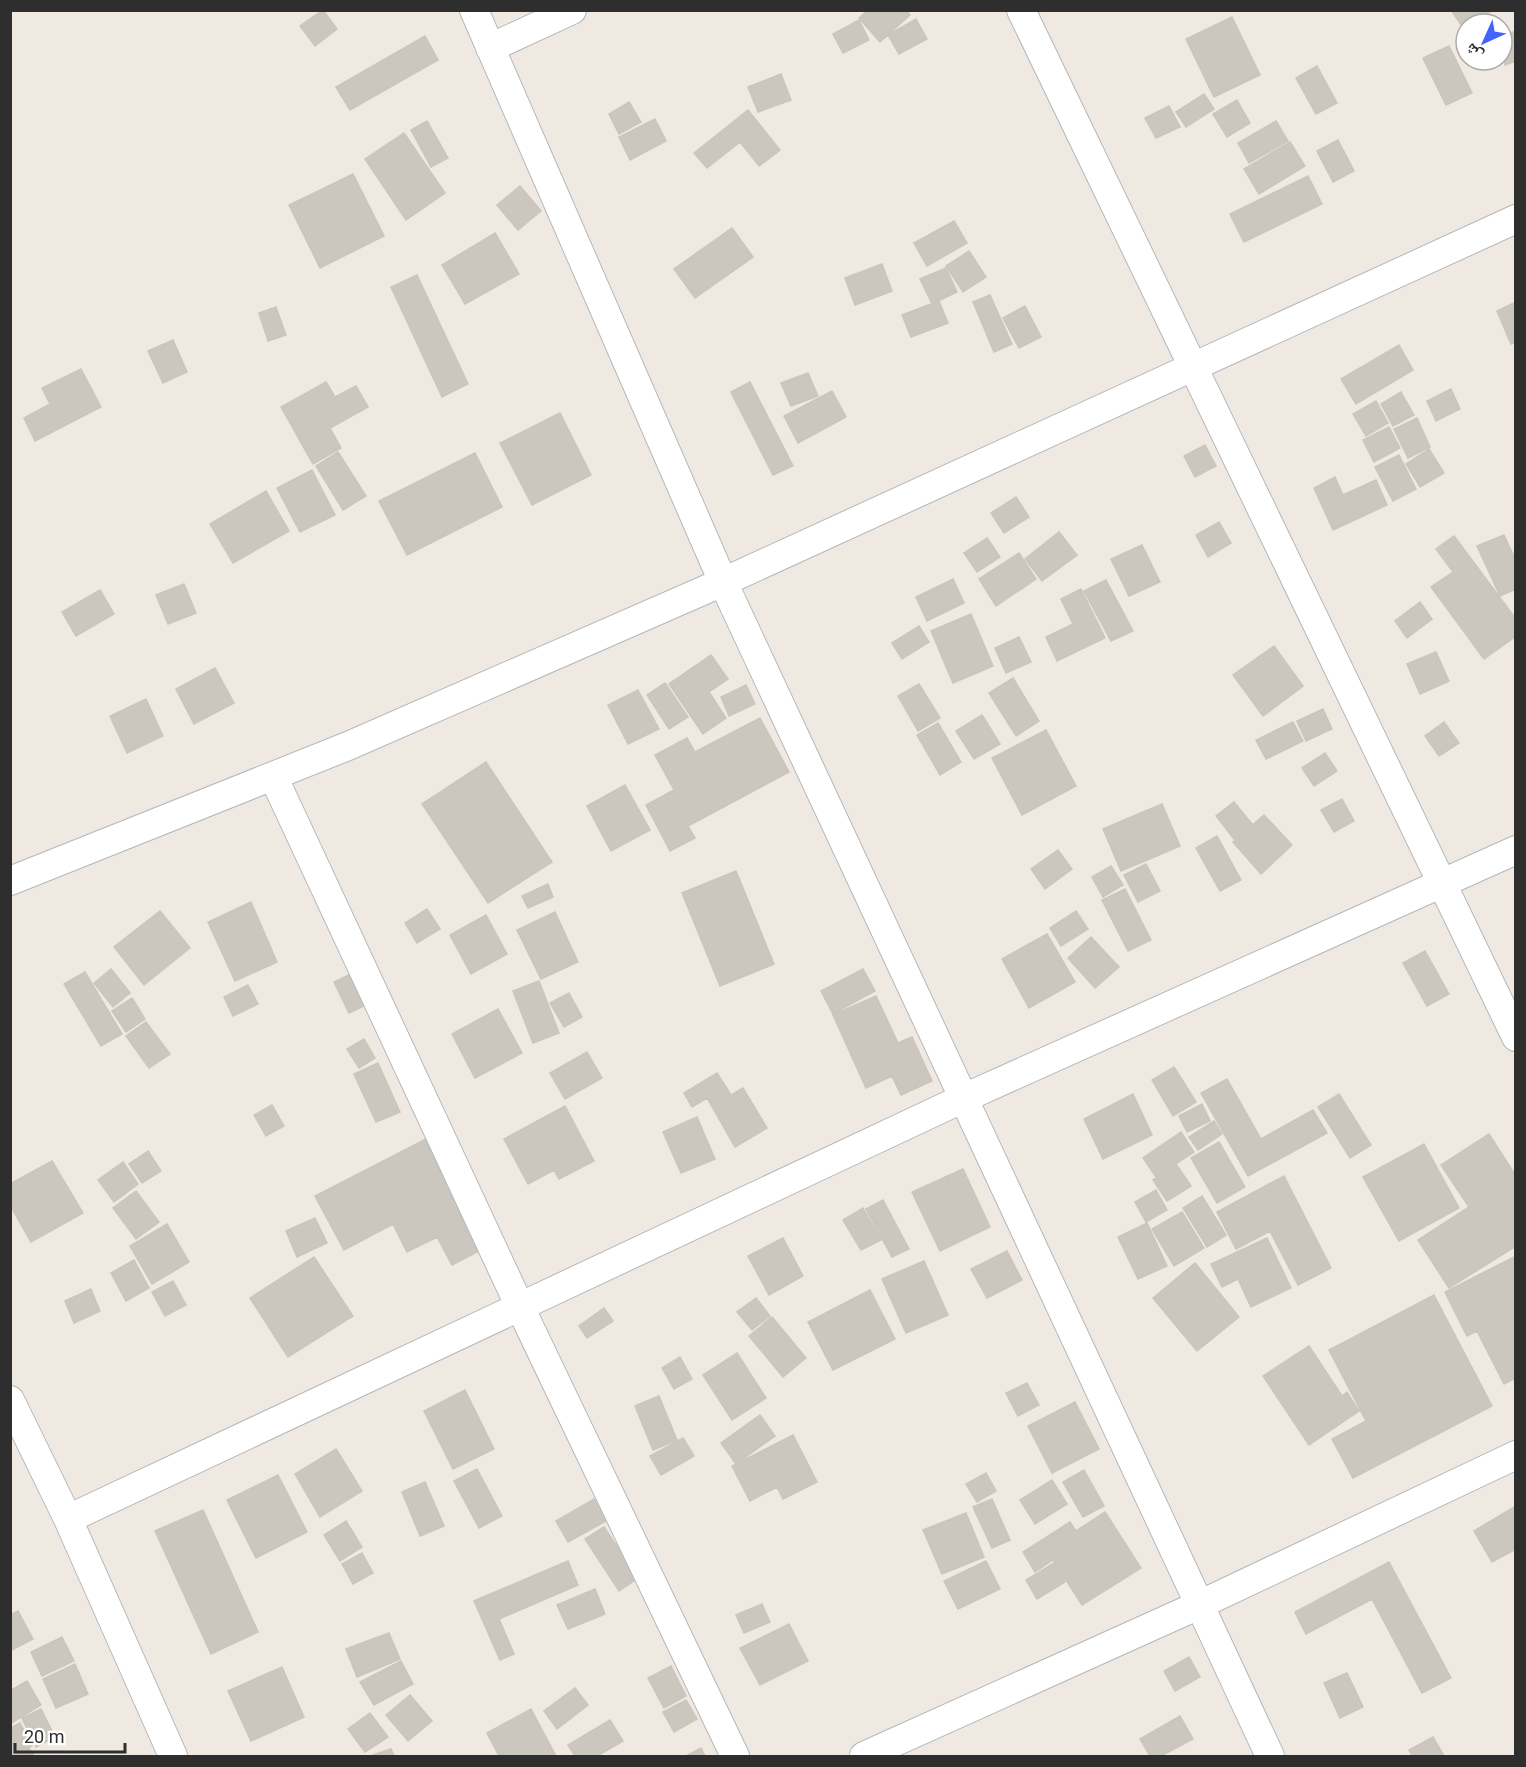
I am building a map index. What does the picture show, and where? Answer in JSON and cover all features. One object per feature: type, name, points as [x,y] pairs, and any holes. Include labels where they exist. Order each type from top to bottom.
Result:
[{"type":"street","points":[[474,10],[723,582],[1270,1756]]},
{"type":"street","points":[[490,48],[572,10]]},
{"type":"street","points":[[1021,10],[1194,365],[1515,1037]]},
{"type":"street","points":[[10,881],[273,776],[723,582],[1515,219]]},
{"type":"street","points":[[273,776],[520,1307],[735,1756]]},
{"type":"street","points":[[68,1519],[964,1098],[1515,850]]},
{"type":"street","points":[[10,1400],[68,1519],[173,1756]]},
{"type":"street","points":[[864,1756],[1199,1605],[1515,1455]]},
{"type":"building","points":[[323,10],[337,29],[315,46],[300,26]]},
{"type":"building","points":[[868,10],[906,10],[910,15],[880,42],[859,18]]},
{"type":"building","points":[[1451,10],[1493,10],[1490,12],[1454,12],[1454,14]]},
{"type":"building","points":[[1232,17],[1260,75],[1214,97],[1186,39]]},
{"type":"building","points":[[916,19],[927,39],[899,54],[888,35]]},
{"type":"building","points":[[859,20],[869,40],[843,53],[833,34]]},
{"type":"building","points":[[1516,31],[1516,61],[1514,62],[1514,32]]},
{"type":"building","points":[[425,36],[438,60],[350,110],[336,87]]},
{"type":"building","points":[[1449,46],[1454,56],[1454,72],[1462,72],[1472,93],[1446,105],[1423,58]]},
{"type":"building","points":[[1317,66],[1337,103],[1316,114],[1296,78]]},
{"type":"building","points":[[781,74],[791,100],[758,112],[748,87]]},
{"type":"building","points":[[1204,94],[1214,109],[1186,127],[1176,112]]},
{"type":"building","points":[[1237,100],[1250,123],[1227,137],[1213,114]]},
{"type":"building","points":[[629,102],[641,122],[619,134],[609,114]]},
{"type":"building","points":[[1169,106],[1180,127],[1156,138],[1145,118]]},
{"type":"building","points":[[748,110],[780,150],[759,166],[740,142],[707,168],[694,153]]},
{"type":"building","points":[[655,119],[666,141],[630,160],[619,137]]},
{"type":"building","points":[[427,121],[448,158],[431,167],[411,130]]},
{"type":"building","points":[[1276,121],[1288,141],[1249,163],[1238,143]]},
{"type":"building","points":[[404,133],[445,193],[406,220],[365,159]]},
{"type":"building","points":[[1338,140],[1354,171],[1333,182],[1317,151]]},
{"type":"building","points":[[1290,142],[1305,166],[1259,194],[1244,169]]},
{"type":"building","points":[[353,174],[384,236],[320,268],[289,205]]},
{"type":"building","points":[[1308,176],[1322,204],[1244,242],[1230,214]]},
{"type":"building","points":[[520,186],[541,211],[518,230],[497,205]]},
{"type":"building","points":[[954,221],[967,243],[927,266],[914,243]]},
{"type":"building","points":[[732,228],[753,257],[695,298],[674,269]]},
{"type":"building","points":[[495,233],[519,274],[465,304],[442,265]]},
{"type":"building","points":[[969,251],[986,277],[963,292],[946,266]]},
{"type":"building","points":[[882,264],[892,291],[855,305],[845,278]]},
{"type":"building","points":[[946,268],[957,292],[932,304],[920,279]]},
{"type":"building","points":[[417,275],[468,384],[442,397],[391,287]]},
{"type":"building","points":[[990,295],[1012,344],[994,352],[973,302]]},
{"type":"building","points":[[939,301],[948,323],[911,337],[902,315]]},
{"type":"building","points":[[1516,302],[1516,342],[1511,344],[1497,311]]},
{"type":"building","points":[[1025,306],[1041,337],[1019,348],[1003,318]]},
{"type":"building","points":[[276,307],[286,335],[268,341],[259,313]]},
{"type":"building","points":[[173,340],[187,372],[163,383],[148,351]]},
{"type":"building","points":[[1399,345],[1413,370],[1356,404],[1341,379]]},
{"type":"building","points":[[81,369],[101,407],[35,441],[24,418],[50,404],[42,388]]},
{"type":"building","points":[[808,373],[818,396],[791,406],[781,383]]},
{"type":"building","points":[[326,382],[335,397],[356,386],[368,407],[330,428],[341,448],[313,464],[281,407]]},
{"type":"building","points":[[750,382],[793,466],[773,475],[731,392]]},
{"type":"building","points":[[1451,389],[1460,409],[1436,421],[1427,401]]},
{"type":"building","points":[[832,391],[846,417],[798,443],[784,416]]},
{"type":"building","points":[[1401,392],[1414,415],[1393,426],[1381,404]]},
{"type":"building","points":[[1376,401],[1388,423],[1366,436],[1353,414]]},
{"type":"building","points":[[560,413],[591,475],[532,505],[500,443]]},
{"type":"building","points":[[1417,418],[1430,447],[1408,458],[1394,429]]},
{"type":"building","points":[[1389,427],[1400,448],[1374,462],[1363,440]]},
{"type":"building","points":[[1205,445],[1216,466],[1195,477],[1184,456]]},
{"type":"building","points":[[1429,449],[1444,473],[1420,487],[1406,464]]},
{"type":"building","points":[[338,452],[366,496],[343,510],[316,466]]},
{"type":"building","points":[[475,453],[502,507],[407,555],[379,501]]},
{"type":"building","points":[[1399,455],[1416,489],[1393,501],[1375,467]]},
{"type":"building","points":[[312,470],[335,515],[300,532],[277,488]]},
{"type":"building","points":[[1335,477],[1343,495],[1376,480],[1387,505],[1333,530],[1314,488]]},
{"type":"building","points":[[266,491],[289,531],[233,563],[210,524]]},
{"type":"building","points":[[1016,497],[1029,517],[1004,533],[991,513]]},
{"type":"building","points":[[1219,522],[1231,543],[1208,557],[1196,535]]},
{"type":"building","points":[[1059,532],[1077,555],[1042,581],[1025,559]]},
{"type":"building","points":[[1504,535],[1516,561],[1516,589],[1500,596],[1477,546]]},
{"type":"building","points":[[1454,536],[1516,619],[1516,636],[1484,659],[1431,587],[1453,572],[1436,549]]},
{"type":"building","points":[[987,538],[1000,557],[977,572],[964,553]]},
{"type":"building","points":[[1142,545],[1160,582],[1129,596],[1111,559]]},
{"type":"building","points":[[1019,553],[1036,579],[996,606],[979,579]]},
{"type":"building","points":[[953,579],[964,603],[927,621],[916,597]]},
{"type":"building","points":[[1106,580],[1133,631],[1111,641],[1084,591]]},
{"type":"building","points":[[184,584],[196,613],[168,624],[156,595]]},
{"type":"building","points":[[1081,589],[1105,638],[1057,661],[1046,637],[1073,624],[1061,599]]},
{"type":"building","points":[[100,590],[114,614],[76,636],[62,612]]},
{"type":"building","points":[[1420,602],[1432,619],[1407,638],[1395,621]]},
{"type":"building","points":[[971,614],[993,666],[953,683],[931,631]]},
{"type":"building","points":[[919,626],[929,642],[902,659],[892,643]]},
{"type":"building","points":[[1019,637],[1031,662],[1006,673],[995,648]]},
{"type":"building","points":[[1274,646],[1303,686],[1263,716],[1233,675]]},
{"type":"building","points":[[1436,652],[1449,681],[1420,694],[1407,664]]},
{"type":"building","points":[[711,655],[728,679],[709,692],[726,718],[703,734],[669,684]]},
{"type":"building","points":[[215,668],[234,703],[194,724],[176,689]]},
{"type":"building","points":[[1013,678],[1039,721],[1016,736],[989,693]]},
{"type":"building","points":[[665,683],[688,717],[669,729],[647,695]]},
{"type":"building","points":[[919,684],[940,718],[918,731],[898,696]]},
{"type":"building","points":[[746,685],[755,704],[729,716],[721,697]]},
{"type":"building","points":[[638,690],[659,729],[628,744],[608,705]]},
{"type":"building","points":[[146,699],[163,736],[127,753],[110,716]]},
{"type":"building","points":[[1323,709],[1332,729],[1306,741],[1297,721]]},
{"type":"building","points":[[982,715],[1000,744],[974,759],[956,731]]},
{"type":"building","points":[[760,718],[789,772],[688,826],[695,838],[670,851],[646,805],[674,790],[655,755],[687,738],[695,752]]},
{"type":"building","points":[[1293,722],[1303,741],[1266,759],[1256,740]]},
{"type":"building","points":[[1444,722],[1459,743],[1439,756],[1425,736]]},
{"type":"building","points":[[938,723],[961,762],[940,775],[917,735]]},
{"type":"building","points":[[1046,730],[1076,786],[1022,815],[992,758]]},
{"type":"building","points":[[1325,753],[1337,771],[1314,786],[1302,768]]},
{"type":"building","points":[[486,762],[552,862],[488,903],[422,804]]},
{"type":"building","points":[[625,785],[650,830],[611,851],[587,806]]},
{"type":"building","points":[[1342,799],[1354,821],[1334,832],[1321,810]]},
{"type":"building","points":[[1234,802],[1253,825],[1234,839],[1216,816]]},
{"type":"building","points":[[1162,804],[1180,846],[1121,871],[1103,829]]},
{"type":"building","points":[[1264,815],[1292,845],[1261,874],[1233,842]]},
{"type":"building","points":[[1217,836],[1241,880],[1220,891],[1196,848]]},
{"type":"building","points":[[1058,850],[1072,869],[1045,889],[1031,869]]},
{"type":"building","points":[[1146,864],[1160,891],[1138,902],[1124,875]]},
{"type":"building","points":[[1111,866],[1123,885],[1103,897],[1092,877]]},
{"type":"building","points":[[736,871],[774,964],[720,986],[682,893]]},
{"type":"building","points":[[548,884],[553,897],[528,908],[522,896]]},
{"type":"building","points":[[1125,889],[1151,940],[1128,951],[1102,900]]},
{"type":"building","points":[[251,902],[277,962],[235,981],[208,922]]},
{"type":"building","points":[[427,909],[440,929],[417,943],[405,923]]},
{"type":"building","points":[[160,911],[190,948],[144,985],[114,947]]},
{"type":"building","points":[[1076,911],[1088,929],[1061,946],[1050,928]]},
{"type":"building","points":[[555,912],[578,962],[541,979],[517,930]]},
{"type":"building","points":[[486,915],[507,954],[471,974],[450,935]]},
{"type":"building","points":[[1047,934],[1075,982],[1029,1008],[1002,959]]},
{"type":"building","points":[[1091,937],[1119,967],[1095,988],[1068,958]]},
{"type":"building","points":[[1425,951],[1449,994],[1427,1006],[1403,963]]},
{"type":"building","points":[[111,969],[130,993],[113,1007],[94,983]]},
{"type":"building","points":[[863,969],[875,991],[833,1014],[821,991]]},
{"type":"building","points":[[85,972],[122,1034],[101,1046],[64,984]]},
{"type":"building","points":[[353,973],[368,1004],[349,1013],[334,982]]},
{"type":"building","points":[[539,981],[559,1033],[533,1043],[513,991]]},
{"type":"building","points":[[248,985],[258,1004],[233,1016],[224,997]]},
{"type":"building","points":[[569,993],[582,1017],[564,1027],[550,1003]]},
{"type":"building","points":[[876,996],[898,1043],[912,1037],[932,1081],[901,1095],[892,1076],[866,1088],[833,1015]]},
{"type":"building","points":[[132,998],[145,1019],[126,1032],[112,1011]]},
{"type":"building","points":[[498,1009],[522,1053],[475,1078],[452,1034]]},
{"type":"building","points":[[146,1022],[170,1054],[149,1068],[126,1036]]},
{"type":"building","points":[[364,1039],[375,1058],[359,1068],[347,1049]]},
{"type":"building","points":[[587,1052],[602,1078],[565,1099],[550,1073]]},
{"type":"building","points":[[378,1063],[400,1112],[376,1122],[354,1074]]},
{"type":"building","points":[[1174,1067],[1196,1102],[1173,1116],[1152,1080]]},
{"type":"building","points":[[717,1073],[731,1095],[743,1088],[767,1128],[735,1147],[707,1098],[692,1107],[684,1093]]},
{"type":"building","points":[[1227,1079],[1261,1139],[1313,1110],[1327,1133],[1248,1176],[1201,1093]]},
{"type":"building","points":[[1133,1094],[1152,1135],[1103,1159],[1084,1119]]},
{"type":"building","points":[[1339,1094],[1371,1145],[1350,1158],[1318,1107]]},
{"type":"building","points":[[1202,1104],[1210,1121],[1187,1132],[1179,1116]]},
{"type":"building","points":[[272,1105],[284,1126],[266,1136],[254,1115]]},
{"type":"building","points":[[565,1106],[594,1161],[559,1179],[554,1170],[528,1184],[504,1139]]},
{"type":"building","points":[[697,1117],[715,1159],[681,1173],[663,1132]]},
{"type":"building","points":[[1214,1121],[1222,1134],[1198,1150],[1189,1137]]},
{"type":"building","points":[[1181,1132],[1194,1152],[1156,1177],[1143,1158]]},
{"type":"building","points":[[1489,1134],[1516,1176],[1516,1246],[1449,1288],[1418,1240],[1469,1207],[1441,1165]]},
{"type":"building","points":[[426,1139],[483,1249],[452,1265],[437,1237],[407,1252],[393,1224],[344,1250],[315,1196]]},
{"type":"building","points":[[1219,1142],[1245,1187],[1217,1203],[1191,1158]]},
{"type":"building","points":[[1424,1144],[1459,1208],[1399,1241],[1363,1177]]},
{"type":"building","points":[[148,1151],[161,1171],[142,1183],[129,1164]]},
{"type":"building","points":[[52,1161],[83,1213],[31,1242],[10,1205],[10,1184]]},
{"type":"building","points":[[123,1162],[138,1184],[114,1202],[98,1180]]},
{"type":"building","points":[[1176,1164],[1191,1186],[1167,1201],[1153,1180]]},
{"type":"building","points":[[963,1169],[990,1227],[940,1251],[912,1192]]},
{"type":"building","points":[[1284,1176],[1331,1268],[1298,1285],[1270,1231],[1236,1249],[1217,1212]]},
{"type":"building","points":[[1156,1190],[1167,1210],[1146,1222],[1135,1202]]},
{"type":"building","points":[[136,1191],[159,1222],[136,1239],[113,1208]]},
{"type":"building","points":[[1202,1196],[1226,1235],[1207,1247],[1183,1208]]},
{"type":"building","points":[[883,1200],[909,1249],[892,1257],[866,1209]]},
{"type":"building","points":[[863,1208],[881,1240],[861,1250],[843,1220]]},
{"type":"building","points":[[1182,1212],[1204,1248],[1174,1266],[1152,1229]]},
{"type":"building","points":[[315,1218],[327,1243],[297,1257],[286,1231]]},
{"type":"building","points":[[1147,1223],[1167,1266],[1138,1279],[1118,1237]]},
{"type":"building","points":[[167,1224],[189,1262],[152,1284],[130,1246]]},
{"type":"building","points":[[783,1238],[803,1276],[769,1295],[748,1256]]},
{"type":"building","points":[[1267,1238],[1291,1288],[1251,1307],[1238,1279],[1222,1287],[1211,1264]]},
{"type":"building","points":[[1007,1251],[1022,1280],[987,1298],[971,1269]]},
{"type":"building","points":[[1516,1256],[1516,1378],[1504,1384],[1477,1331],[1467,1336],[1445,1292]]},
{"type":"building","points":[[314,1257],[353,1316],[288,1357],[250,1298]]},
{"type":"building","points":[[134,1260],[149,1288],[126,1301],[111,1273]]},
{"type":"building","points":[[924,1261],[948,1315],[906,1333],[882,1279]]},
{"type":"building","points":[[1195,1263],[1239,1317],[1197,1351],[1153,1298]]},
{"type":"building","points":[[173,1281],[186,1305],[165,1316],[152,1292]]},
{"type":"building","points":[[91,1289],[100,1311],[74,1323],[65,1301]]},
{"type":"building","points":[[870,1290],[895,1339],[833,1370],[808,1322]]},
{"type":"building","points":[[1434,1295],[1492,1406],[1353,1478],[1332,1439],[1366,1421],[1329,1350]]},
{"type":"building","points":[[756,1298],[770,1316],[752,1330],[737,1312]]},
{"type":"building","points":[[604,1308],[613,1321],[587,1338],[579,1326]]},
{"type":"building","points":[[772,1317],[806,1358],[783,1377],[749,1336]]},
{"type":"building","points":[[1309,1346],[1342,1396],[1347,1392],[1359,1411],[1309,1445],[1263,1376]]},
{"type":"building","points":[[737,1353],[766,1398],[732,1420],[703,1375]]},
{"type":"building","points":[[680,1357],[692,1379],[674,1389],[662,1368]]},
{"type":"building","points":[[1027,1383],[1039,1405],[1018,1416],[1006,1393]]},
{"type":"building","points":[[465,1390],[494,1449],[453,1469],[424,1411]]},
{"type":"building","points":[[659,1396],[677,1440],[653,1450],[635,1406]]},
{"type":"building","points":[[1075,1402],[1099,1449],[1052,1473],[1028,1426]]},
{"type":"building","points":[[760,1415],[775,1436],[736,1464],[721,1443]]},
{"type":"building","points":[[793,1435],[817,1482],[783,1499],[777,1487],[750,1501],[732,1466]]},
{"type":"building","points":[[683,1438],[694,1456],[661,1475],[650,1456]]},
{"type":"building","points":[[336,1449],[362,1491],[320,1517],[295,1474]]},
{"type":"building","points":[[477,1469],[502,1516],[479,1528],[454,1481]]},
{"type":"building","points":[[1084,1470],[1104,1506],[1083,1517],[1063,1482]]},
{"type":"building","points":[[986,1473],[996,1491],[977,1502],[966,1484]]},
{"type":"building","points":[[278,1475],[307,1532],[256,1558],[227,1500]]},
{"type":"building","points":[[1052,1480],[1067,1504],[1035,1524],[1020,1500]]},
{"type":"building","points":[[425,1482],[444,1526],[420,1536],[402,1492]]},
{"type":"building","points":[[594,1499],[606,1521],[568,1542],[556,1521]]},
{"type":"building","points":[[992,1499],[1010,1540],[992,1548],[973,1507]]},
{"type":"building","points":[[1514,1507],[1516,1549],[1492,1562],[1474,1531]]},
{"type":"building","points":[[203,1510],[258,1632],[211,1654],[155,1531]]},
{"type":"building","points":[[1105,1512],[1141,1568],[1082,1605],[1053,1560],[1035,1572],[1023,1552],[1070,1522],[1076,1531]]},
{"type":"building","points":[[966,1513],[984,1557],[942,1574],[923,1530]]},
{"type":"building","points":[[346,1521],[362,1547],[340,1561],[324,1535]]},
{"type":"building","points":[[604,1527],[638,1578],[619,1591],[585,1539]]},
{"type":"building","points":[[362,1553],[373,1573],[353,1584],[342,1564]]},
{"type":"building","points":[[568,1561],[578,1585],[499,1619],[514,1654],[500,1660],[474,1601]]},
{"type":"building","points":[[986,1561],[1000,1589],[958,1609],[944,1581]]},
{"type":"building","points":[[1389,1562],[1451,1678],[1422,1693],[1372,1599],[1306,1634],[1295,1612]]},
{"type":"building","points":[[1054,1563],[1065,1582],[1037,1599],[1026,1580]]},
{"type":"building","points":[[595,1589],[605,1614],[568,1629],[557,1605]]},
{"type":"building","points":[[762,1604],[770,1622],[744,1633],[736,1615]]},
{"type":"building","points":[[18,1611],[33,1639],[10,1651],[10,1615]]},
{"type":"building","points":[[789,1624],[808,1661],[760,1685],[740,1648]]},
{"type":"building","points":[[389,1633],[400,1659],[357,1677],[346,1649]]},
{"type":"building","points":[[62,1637],[74,1661],[42,1676],[31,1652]]},
{"type":"building","points":[[1189,1657],[1200,1677],[1175,1691],[1164,1671]]},
{"type":"building","points":[[401,1661],[413,1684],[374,1705],[360,1682]]},
{"type":"building","points":[[75,1664],[88,1694],[56,1708],[43,1679]]},
{"type":"building","points":[[671,1666],[686,1696],[664,1708],[648,1678]]},
{"type":"building","points":[[282,1667],[304,1717],[251,1741],[228,1691]]},
{"type":"building","points":[[1347,1673],[1363,1707],[1340,1718],[1324,1683]]},
{"type":"building","points":[[27,1681],[41,1705],[10,1724],[10,1691]]},
{"type":"building","points":[[575,1688],[588,1705],[557,1729],[544,1711]]},
{"type":"building","points":[[410,1695],[432,1721],[408,1741],[386,1715]]},
{"type":"building","points":[[686,1700],[697,1719],[674,1732],[663,1712]]},
{"type":"building","points":[[41,1709],[55,1737],[36,1747],[22,1718]]},
{"type":"building","points":[[531,1709],[555,1754],[550,1756],[499,1756],[487,1733]]},
{"type":"building","points":[[370,1713],[388,1737],[365,1752],[348,1729]]},
{"type":"building","points":[[1180,1716],[1193,1739],[1161,1756],[1150,1756],[1140,1739]]},
{"type":"building","points":[[610,1720],[623,1741],[597,1756],[575,1756],[568,1745]]},
{"type":"building","points":[[20,1723],[32,1746],[10,1756],[10,1728]]},
{"type":"building","points":[[1433,1737],[1444,1756],[1412,1756],[1409,1750]]},
{"type":"building","points":[[29,1748],[34,1756],[14,1756]]},
{"type":"building","points":[[701,1748],[705,1756],[686,1756]]},
{"type":"building","points":[[391,1749],[394,1756],[370,1756]]}]
